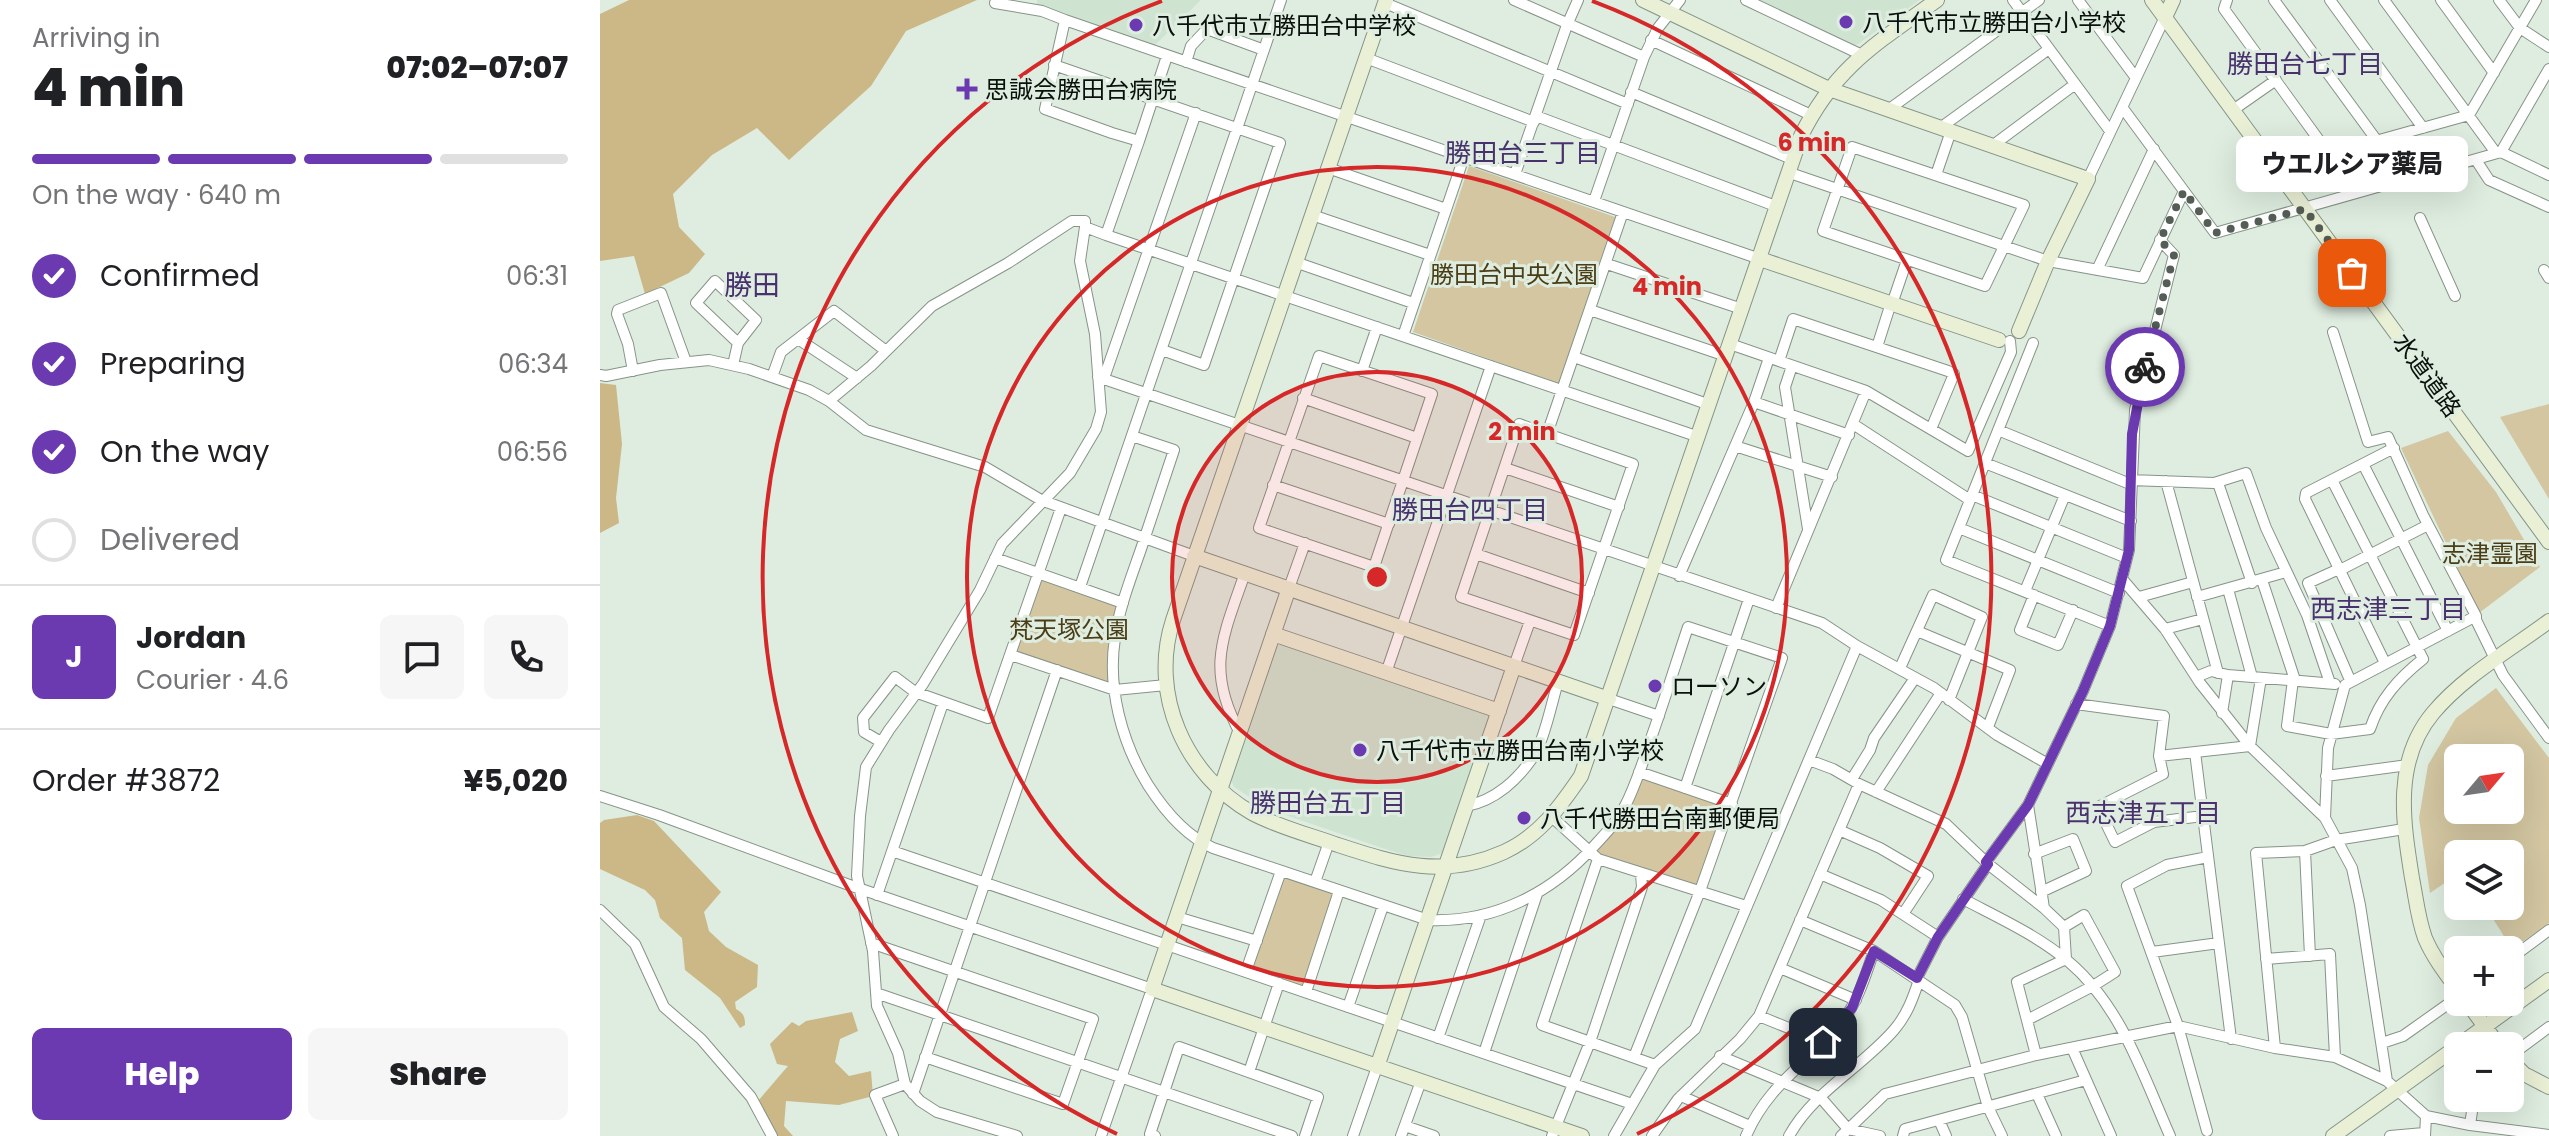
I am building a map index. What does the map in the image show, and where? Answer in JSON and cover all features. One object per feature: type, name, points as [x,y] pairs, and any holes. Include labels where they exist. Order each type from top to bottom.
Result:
[{"type":"street","points":[[1080,587],[1281,0]]},
{"type":"street","points":[[1514,0],[1644,57]]},
{"type":"street","points":[[1515,174],[1578,0]]},
{"type":"street","points":[[1643,0],[1829,89],[2088,179]]},
{"type":"street","points":[[1594,201],[1651,40],[1680,0]]},
{"type":"street","points":[[1746,0],[1862,55]]},
{"type":"street","points":[[1628,104],[1385,2],[1169,632],[1166,685],[1183,742],[1219,791],[1263,818],[1404,865],[1445,867],[1504,852],[1531,836],[1552,817],[1581,776],[1801,136],[1829,89],[1862,55],[1937,0]]},
{"type":"street","points":[[2013,0],[2110,131]]},
{"type":"street","points":[[1888,110],[2039,0]]},
{"type":"street","points":[[2078,0],[2136,78]]},
{"type":"street","name":"水道道路","points":[[2152,0],[2549,542]]},
{"type":"street","points":[[1590,310],[1728,350],[1774,359],[1866,391],[1968,451],[2011,352],[2009,338],[2173,0]]},
{"type":"street","points":[[2227,0],[2224,9],[2329,154],[2469,115],[2536,0]]},
{"type":"street","points":[[2274,0],[2405,179]]},
{"type":"street","points":[[2330,0],[2423,128]]},
{"type":"street","points":[[2384,0],[2498,152],[2549,175]]},
{"type":"street","points":[[2441,0],[2494,73]]},
{"type":"street","points":[[2499,0],[2520,28],[2549,47]]},
{"type":"street","points":[[995,3],[1033,8],[1892,304],[2009,338]]},
{"type":"street","points":[[1065,20],[1045,109],[1139,141]]},
{"type":"street","points":[[1186,62],[1191,46],[1207,29],[1264,50]]},
{"type":"street","points":[[1651,40],[1811,115]]},
{"type":"street","points":[[1936,175],[1945,129],[2049,49]]},
{"type":"street","points":[[1106,235],[1167,56]]},
{"type":"street","points":[[1366,58],[1614,145],[1778,207]]},
{"type":"street","points":[[1054,65],[1280,143],[1204,365],[1162,350]]},
{"type":"street","points":[[2122,107],[2215,233],[2498,152],[2549,69]]},
{"type":"street","points":[[2233,110],[2276,80]]},
{"type":"street","points":[[1992,146],[2074,85]]},
{"type":"street","points":[[1631,92],[1838,189],[2048,261],[2097,270],[2143,278],[2184,191]]},
{"type":"street","points":[[1101,378],[1196,113]]},
{"type":"street","points":[[1852,147],[1936,175],[2024,205],[1985,286],[1823,231],[1852,147]]},
{"type":"street","points":[[2097,270],[2154,149]]},
{"type":"street","points":[[1403,336],[1464,157]]},
{"type":"street","points":[[2476,160],[2489,180],[2549,207]]},
{"type":"street","points":[[1328,168],[1446,209]]},
{"type":"street","points":[[1547,434],[1623,212]]},
{"type":"street","points":[[1312,215],[1430,255]]},
{"type":"street","points":[[2420,218],[2455,296]]},
{"type":"street","points":[[829,401],[932,306],[1008,263],[1072,221],[1085,221],[1080,271],[1095,334],[1101,378],[1101,412],[1096,429],[1070,473],[1002,544],[980,590],[923,684],[881,742],[866,767],[860,816],[857,876],[871,943],[877,1006],[898,1053],[905,1084],[926,1106],[937,1112],[1017,1136]]},
{"type":"street","points":[[1085,227],[1699,437]]},
{"type":"street","points":[[1789,1136],[1821,1098],[1895,1029],[1908,1009],[1938,937],[2028,805],[2110,626],[2127,558],[2135,410],[2174,255],[2160,240]]},
{"type":"street","points":[[1877,347],[1907,260]]},
{"type":"street","points":[[1295,262],[1413,303]]},
{"type":"street","points":[[1607,264],[1742,309]]},
{"type":"street","points":[[733,365],[738,343],[756,320],[715,281],[696,303],[738,343]]},
{"type":"street","points":[[633,371],[618,310],[661,293],[686,362]]},
{"type":"street","points":[[772,377],[781,352],[834,311],[886,351]]},
{"type":"street","points":[[1679,576],[1793,319],[1954,374],[1931,429]]},
{"type":"street","points":[[1362,371],[1377,327]]},
{"type":"street","points":[[2333,332],[2368,442],[2388,437],[2495,661],[2549,738]]},
{"type":"street","points":[[798,339],[857,378]]},
{"type":"street","points":[[2033,343],[1946,560],[2110,626]]},
{"type":"street","points":[[1319,356],[1432,394],[1374,567],[1259,528],[1303,398],[1319,356]]},
{"type":"street","points":[[1574,357],[1710,405]]},
{"type":"street","points":[[600,375],[709,360],[772,377],[829,401],[866,430],[985,467],[1041,500],[1061,508],[1659,716]]},
{"type":"street","points":[[1386,673],[1491,366]]},
{"type":"street","points":[[1792,366],[1785,387],[1808,530]]},
{"type":"street","points":[[1101,378],[1822,623],[1857,646],[1900,668],[1997,735],[2048,764]]},
{"type":"street","points":[[1776,608],[1866,391]]},
{"type":"street","points":[[1303,398],[1417,438]]},
{"type":"street","points":[[1754,402],[1851,429],[1971,498],[2127,558]]},
{"type":"street","points":[[1519,424],[1547,434],[1633,464],[1574,635],[1461,597],[1519,424]]},
{"type":"street","points":[[1998,430],[2130,482],[2218,483],[2246,473],[2266,528],[2307,615],[2330,683]]},
{"type":"street","points":[[1132,436],[1174,450],[1123,603],[1113,655],[1115,690],[1124,735],[1137,767],[1163,806],[1190,835],[1202,843],[1428,920],[1453,920],[1509,907],[1537,894],[1593,855]]},
{"type":"street","points":[[1735,446],[1832,477]]},
{"type":"street","points":[[2385,663],[2305,499],[2306,493],[2394,448]]},
{"type":"street","points":[[1985,463],[2131,521]]},
{"type":"street","points":[[2363,464],[2448,631]]},
{"type":"street","points":[[1505,468],[1619,507]]},
{"type":"street","points":[[2218,483],[2294,680],[2287,726],[2331,734],[2370,729],[2376,709],[2399,679],[2423,659],[2332,480]]},
{"type":"street","points":[[2166,481],[2203,619],[2223,674],[2222,713]]},
{"type":"street","points":[[1273,485],[1389,524]]},
{"type":"street","points":[[2065,495],[2039,560],[2020,630],[2058,645],[2073,610]]},
{"type":"street","points":[[881,742],[864,732],[863,718],[895,677],[915,692],[988,718],[1061,508]]},
{"type":"street","points":[[2325,818],[2331,734],[2347,682],[2308,583],[2428,525]]},
{"type":"street","points":[[1959,528],[2119,593]]},
{"type":"street","points":[[1101,1136],[1305,543]]},
{"type":"street","points":[[1476,554],[1589,593]]},
{"type":"street","points":[[995,558],[1123,603]]},
{"type":"street","points":[[2197,597],[2286,572]]},
{"type":"street","points":[[1240,733],[1224,700],[1219,659],[1223,636],[1245,573]]},
{"type":"street","points":[[2123,580],[2165,629],[2222,713],[2250,746],[2325,818],[2355,877],[2382,1043],[2393,1085]]},
{"type":"street","points":[[2139,597],[2193,582]]},
{"type":"street","points":[[2228,589],[2256,677],[2250,746]]},
{"type":"street","points":[[1876,792],[1945,697],[1968,654],[1982,617],[1933,595],[1900,668]]},
{"type":"street","points":[[1685,788],[1749,599]]},
{"type":"street","points":[[2196,677],[2211,671],[2347,682],[2476,616]]},
{"type":"street","points":[[2165,629],[2203,619]]},
{"type":"street","points":[[1353,1136],[1530,621]]},
{"type":"street","points":[[2444,970],[2432,953],[2419,919],[2404,829],[2403,795],[2408,765],[2431,715],[2459,687],[2549,621]]},
{"type":"street","points":[[1634,1057],[1700,891],[1782,658],[1688,627],[1625,807],[1593,855],[1542,1025],[1655,1065]]},
{"type":"street","points":[[1917,631],[2010,670],[1988,727]]},
{"type":"street","points":[[1273,634],[1499,711]]},
{"type":"street","points":[[1614,1136],[1655,1065],[1695,1029],[1857,646]]},
{"type":"street","points":[[1011,655],[1115,690],[1166,685]]},
{"type":"street","points":[[913,1094],[1057,670]]},
{"type":"street","points":[[1652,1136],[1681,1096],[1749,1030],[1759,1016],[1839,830],[1874,738],[1915,678]]},
{"type":"street","points":[[1466,806],[1480,804],[1501,791],[1536,752],[1558,682]]},
{"type":"street","points":[[877,895],[943,703]]},
{"type":"street","points":[[2076,704],[2164,716],[2159,756],[2163,774],[2098,807],[2115,842],[2154,822],[2203,816]]},
{"type":"street","points":[[2159,756],[2250,746]]},
{"type":"street","points":[[2195,752],[2231,1039]]},
{"type":"street","points":[[1809,760],[1946,824],[1987,863],[2064,927],[2066,959]]},
{"type":"street","points":[[2326,776],[2408,765]]},
{"type":"street","points":[[1639,772],[1732,804]]},
{"type":"street","points":[[600,796],[859,889],[1421,1081],[1553,1132],[1582,1136]]},
{"type":"street","points":[[2028,805],[2044,908]]},
{"type":"street","points":[[1552,817],[1593,855],[1641,874],[1746,906]]},
{"type":"street","points":[[2275,1048],[2256,853],[2305,851],[2336,840],[2404,829]]},
{"type":"street","points":[[1839,830],[1880,848],[1928,876],[1903,914]]},
{"type":"street","points":[[2034,854],[2073,839],[2086,871],[2041,892]]},
{"type":"street","points":[[1315,882],[1329,842]]},
{"type":"street","points":[[892,851],[1632,1104]]},
{"type":"street","points":[[2305,851],[2310,956]]},
{"type":"street","points":[[2207,1131],[2178,1026],[2127,886],[2167,865],[2208,857]]},
{"type":"street","points":[[1246,971],[1281,871]]},
{"type":"street","points":[[1553,1132],[1590,1042],[1642,887],[1641,874]]},
{"type":"street","points":[[1820,874],[1881,900],[1938,937]]},
{"type":"street","points":[[1306,992],[1339,891]]},
{"type":"street","points":[[1484,1053],[1537,894]]},
{"type":"street","points":[[1963,899],[2028,933],[2066,959],[2093,986],[2126,1037],[2170,1136]]},
{"type":"street","points":[[1348,1007],[1383,906]]},
{"type":"street","points":[[600,910],[635,944],[664,1007],[701,1039],[751,1097],[772,1136]]},
{"type":"street","points":[[1438,1038],[1481,915]]},
{"type":"street","points":[[2027,1020],[2115,972],[2084,915],[2064,927]]},
{"type":"street","points":[[1177,917],[1257,941]]},
{"type":"street","points":[[1800,920],[1874,951],[1947,997],[1959,1009],[1988,1107],[2002,1136]]},
{"type":"street","points":[[2524,949],[2549,930]]},
{"type":"street","points":[[871,943],[1093,1019],[1063,1104],[925,1057]]},
{"type":"street","points":[[2152,952],[2219,943]]},
{"type":"street","points":[[1681,1096],[1748,1131],[1781,1081],[1844,1019],[1856,1000],[1874,951]]},
{"type":"street","points":[[2266,959],[2330,954],[2335,1057]]},
{"type":"street","points":[[2036,1055],[2017,982],[2066,959]]},
{"type":"street","points":[[1780,968],[1856,1000]]},
{"type":"street","points":[[2478,1032],[2549,980]]},
{"type":"street","points":[[1249,1072],[1279,983]]},
{"type":"street","points":[[876,993],[1292,1136]]},
{"type":"street","points":[[2382,1043],[2398,1039],[2444,1007]]},
{"type":"street","points":[[1759,1016],[1823,1042]]},
{"type":"street","points":[[2477,1016],[2489,1032]]},
{"type":"street","points":[[1845,1132],[1885,1094],[2036,1055],[2178,1026],[2275,1048],[2335,1057],[2393,1085],[2426,1116],[2549,1135]]},
{"type":"street","points":[[2524,1048],[2548,1030]]},
{"type":"street","points":[[1155,1136],[1150,1134],[1179,1047],[1318,1097],[1305,1136]]},
{"type":"street","points":[[2072,1048],[2111,1136]]},
{"type":"street","points":[[2333,1136],[2393,1085],[2444,1054]]},
{"type":"street","points":[[1720,1056],[1821,1098],[1845,1132],[1880,1136]]},
{"type":"street","points":[[2524,1074],[2549,1087]]},
{"type":"street","points":[[1903,1136],[1905,1129],[2086,1080]]},
{"type":"street","points":[[1421,1081],[1403,1131],[1434,1136]]},
{"type":"street","points":[[893,1136],[875,1095],[905,1084]]},
{"type":"street","points":[[2037,1094],[2056,1136]]},
{"type":"street","points":[[2470,1125],[2472,1112]]},
{"type":"street","points":[[2390,1136],[2425,1135],[2426,1116]]},
{"type":"street","points":[[1939,1120],[1946,1136]]},
{"type":"shaded area","points":[[629,0],[977,0],[906,31],[871,86],[789,160],[757,128],[712,155],[673,194],[679,227],[705,254],[689,273],[645,294],[634,256],[600,261],[600,14]]},
{"type":"shaded area","name":"八千代市立勝田台中学校","points":[[1037,0],[1201,0],[1155,45],[1037,5]]},
{"type":"shaded area","name":"八千代市立勝田台小学校","points":[[1756,0],[1920,0],[1852,46]]},
{"type":"shaded area","points":[[600,383],[616,385],[622,444],[616,498],[619,523],[600,533]]},
{"type":"shaded area","name":"八千代市立勝田台南小学校","points":[[1281,644],[1487,714],[1490,720],[1443,853],[1431,857],[1408,856],[1379,847],[1268,809],[1234,787],[1231,780],[1275,648]]},
{"type":"shaded area","points":[[637,815],[654,821],[721,892],[704,912],[709,931],[726,947],[758,965],[757,987],[735,1002],[736,1009],[745,1019],[745,1025],[740,1028],[720,998],[685,970],[682,938],[660,918],[655,900],[645,890],[600,869],[600,823]]},
{"type":"shaded area","points":[[852,1012],[858,1031],[840,1039],[835,1062],[849,1076],[871,1071],[873,1096],[839,1105],[786,1101],[784,1126],[793,1136],[777,1136],[758,1101],[788,1066],[777,1064],[770,1044],[792,1022],[799,1026],[806,1021]]},
{"type":"green space","name":"勝田台中央公園","points":[[1469,166],[1615,217],[1559,384],[1413,332]]},
{"type":"green space","name":"志津霊園","points":[[2549,404],[2549,499],[2500,417]]},
{"type":"green space","name":"志津霊園","points":[[2448,431],[2496,492],[2540,567],[2479,613],[2401,448]]},
{"type":"green space","name":"梵天塚公園","points":[[1041,577],[1121,604],[1112,686],[1015,653]]},
{"type":"green space","points":[[2496,688],[2549,758],[2549,923],[2524,941],[2524,936],[2504,936],[2494,920],[2524,920],[2524,840],[2444,840],[2444,884],[2430,893],[2419,818],[2428,765],[2456,718]]},
{"type":"green space","points":[[1640,775],[1727,807],[1698,886],[1601,857],[1595,851]]},
{"type":"green space","points":[[1281,871],[1339,891],[1306,992],[1246,971]]},
{"type":"way so far","points":[[2145,367],[2174,255],[2160,240],[2184,191],[2215,233],[2305,209],[2352,273]]},
{"type":"place","name":"八千代市立勝田台小学校","points":[[1846,22]]},
{"type":"place","name":"八千代市立勝田台中学校","points":[[1136,25]]},
{"type":"place","name":"思誠会勝田台病院","points":[[967,89]]},
{"type":"place","name":"ウエルシア薬局","points":[[2352,273]]},
{"type":"place","name":"ローソン","points":[[1655,686]]},
{"type":"place","name":"八千代市立勝田台南小学校","points":[[1360,750]]},
{"type":"place","name":"八千代勝田台南郵便局","points":[[1524,818]]},
{"type":"district","name":"勝田台七丁目","points":[[2305,64]]},
{"type":"district","name":"勝田台三丁目","points":[[1523,153]]},
{"type":"district","name":"勝田","points":[[752,285]]},
{"type":"district","name":"勝田台四丁目","points":[[1470,510]]},
{"type":"district","name":"西志津三丁目","points":[[2388,609]]},
{"type":"district","name":"勝田台五丁目","points":[[1328,803]]},
{"type":"district","name":"西志津五丁目","points":[[2143,813]]},
{"type":"route","points":[[1823,1042],[1852,1008],[1874,951],[1917,978],[1938,937],[1988,864],[1986,862],[2028,805],[2083,691],[2110,626],[2129,550],[2132,434],[2145,367]]}]
